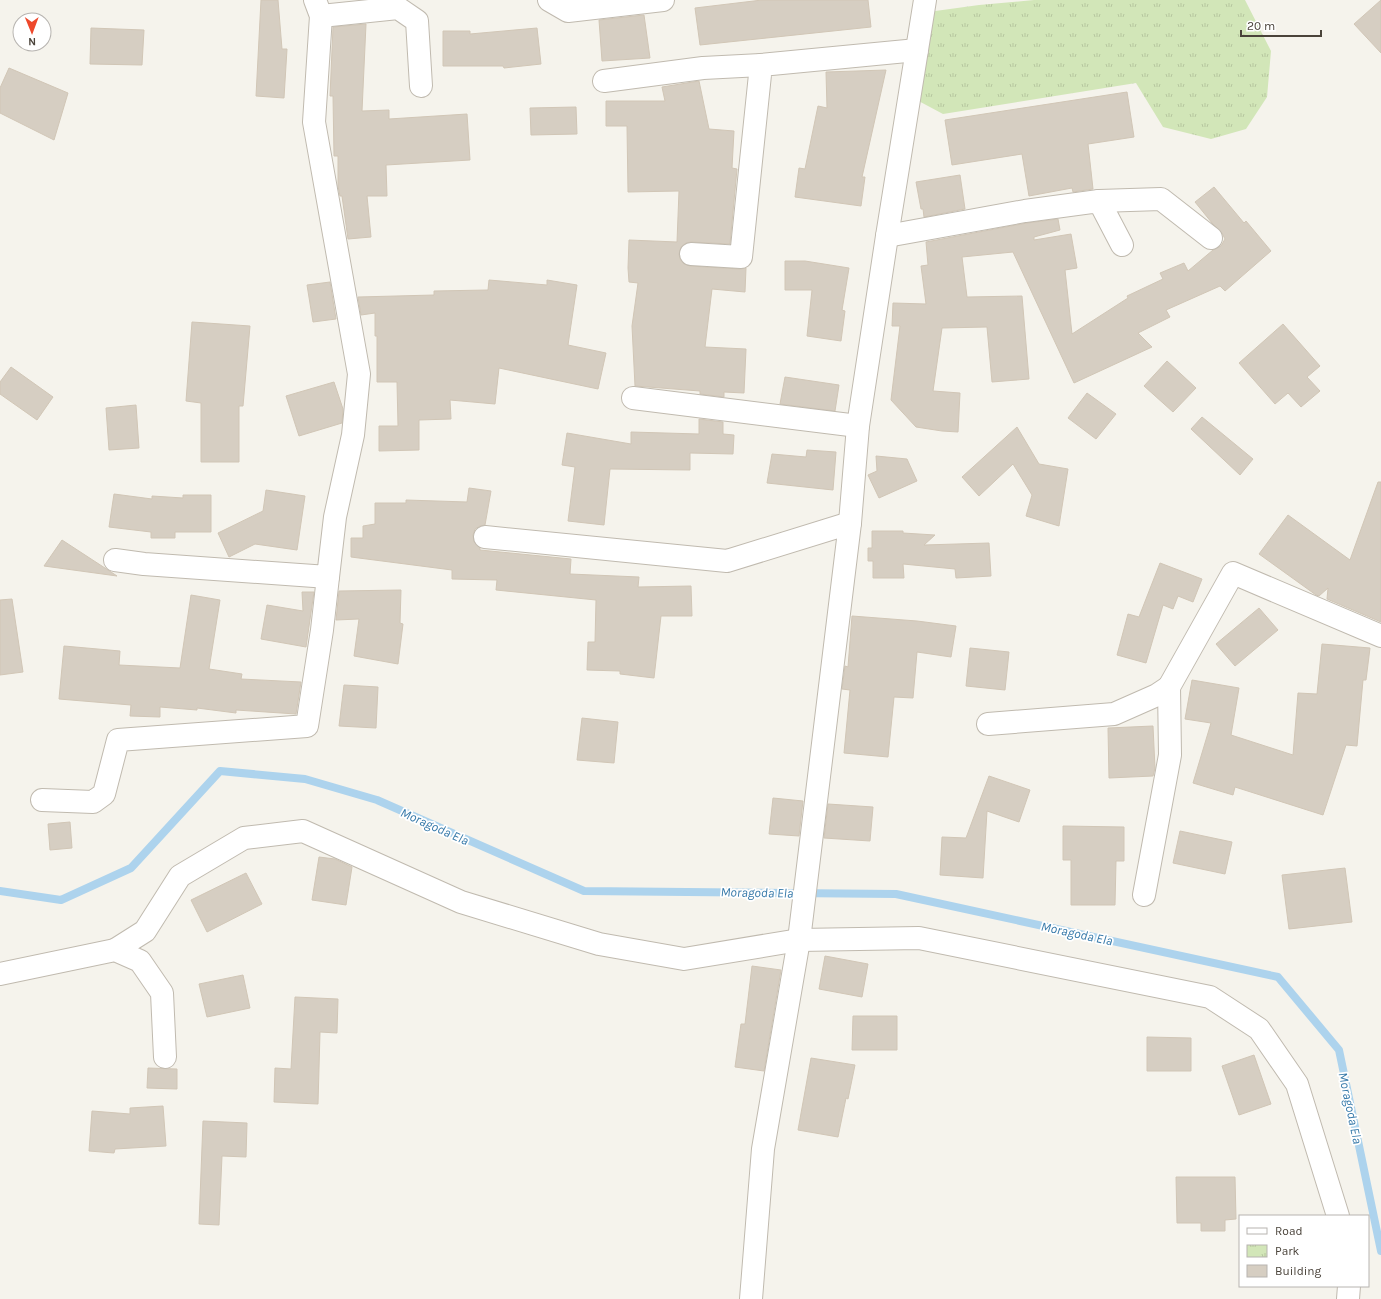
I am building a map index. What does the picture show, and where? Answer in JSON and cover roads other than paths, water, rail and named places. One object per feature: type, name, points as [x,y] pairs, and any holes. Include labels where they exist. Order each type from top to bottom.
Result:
[{"type":"street","points":[[549,0],[568,11],[664,0]]},
{"type":"street","points":[[751,1299],[764,1149],[799,940],[850,523],[858,426],[925,0]]},
{"type":"street","points":[[42,800],[93,802],[104,794],[118,740],[307,726],[322,630],[335,517],[353,435],[359,374],[314,122],[318,8],[398,8],[417,21],[421,86]]},
{"type":"street","points":[[604,81],[703,68],[761,65],[917,50]]},
{"type":"street","points":[[691,254],[741,257],[761,65]]},
{"type":"street","points":[[887,236],[1025,211],[1099,201],[1160,199],[1211,238]]},
{"type":"street","points":[[1099,201],[1122,244]]},
{"type":"street","points":[[633,398],[858,426]]},
{"type":"street","points":[[484,537],[727,561],[850,523]]},
{"type":"street","points":[[115,560],[144,564],[328,577]]},
{"type":"street","points":[[988,724],[1114,714],[1157,695],[1169,687],[1233,573],[1381,636]]},
{"type":"street","points":[[1144,895],[1170,755],[1169,687]]},
{"type":"street","points":[[0,974],[115,950],[145,931],[180,876],[244,838],[303,831],[461,902],[599,944],[684,959],[799,940],[919,938],[1210,997],[1259,1029],[1297,1084],[1338,1215]]},
{"type":"street","points":[[115,950],[140,961],[162,993],[165,1057]]},
{"type":"street","points":[[1348,1299],[1349,1287]]},
{"type":"waterway","name":"Moragoda Ela","points":[[0,891],[61,900],[131,868],[220,771],[305,779],[377,800],[584,891],[896,894],[1278,977],[1339,1050],[1381,1251]]}]
